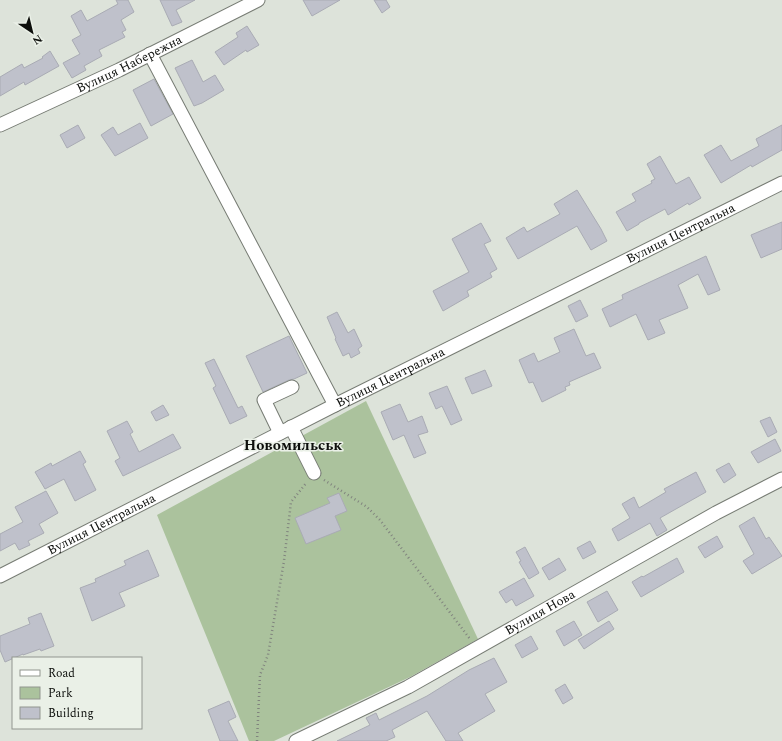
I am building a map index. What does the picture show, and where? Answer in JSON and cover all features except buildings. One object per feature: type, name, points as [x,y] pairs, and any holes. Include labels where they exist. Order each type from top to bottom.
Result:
[{"type":"street","name":"Вулиця Набережна","points":[[0,125],[150,54],[258,0]]},
{"type":"street","points":[[150,54],[335,404]]},
{"type":"street","name":"Вулиця Центральна","points":[[0,576],[335,404],[782,183]]},
{"type":"street","points":[[292,387],[264,400],[314,473]]},
{"type":"street","name":"Вулиця Нова","points":[[296,741],[408,687],[710,517],[782,479]]},
{"type":"path","points":[[257,741],[260,675],[268,655],[284,561],[291,502],[314,473],[363,504],[380,520],[476,648]]},
{"type":"green space","points":[[366,401],[478,639],[410,677],[274,741],[249,741],[157,515]]},
{"type":"district","name":"Новомильськ","points":[[293,445]]}]
